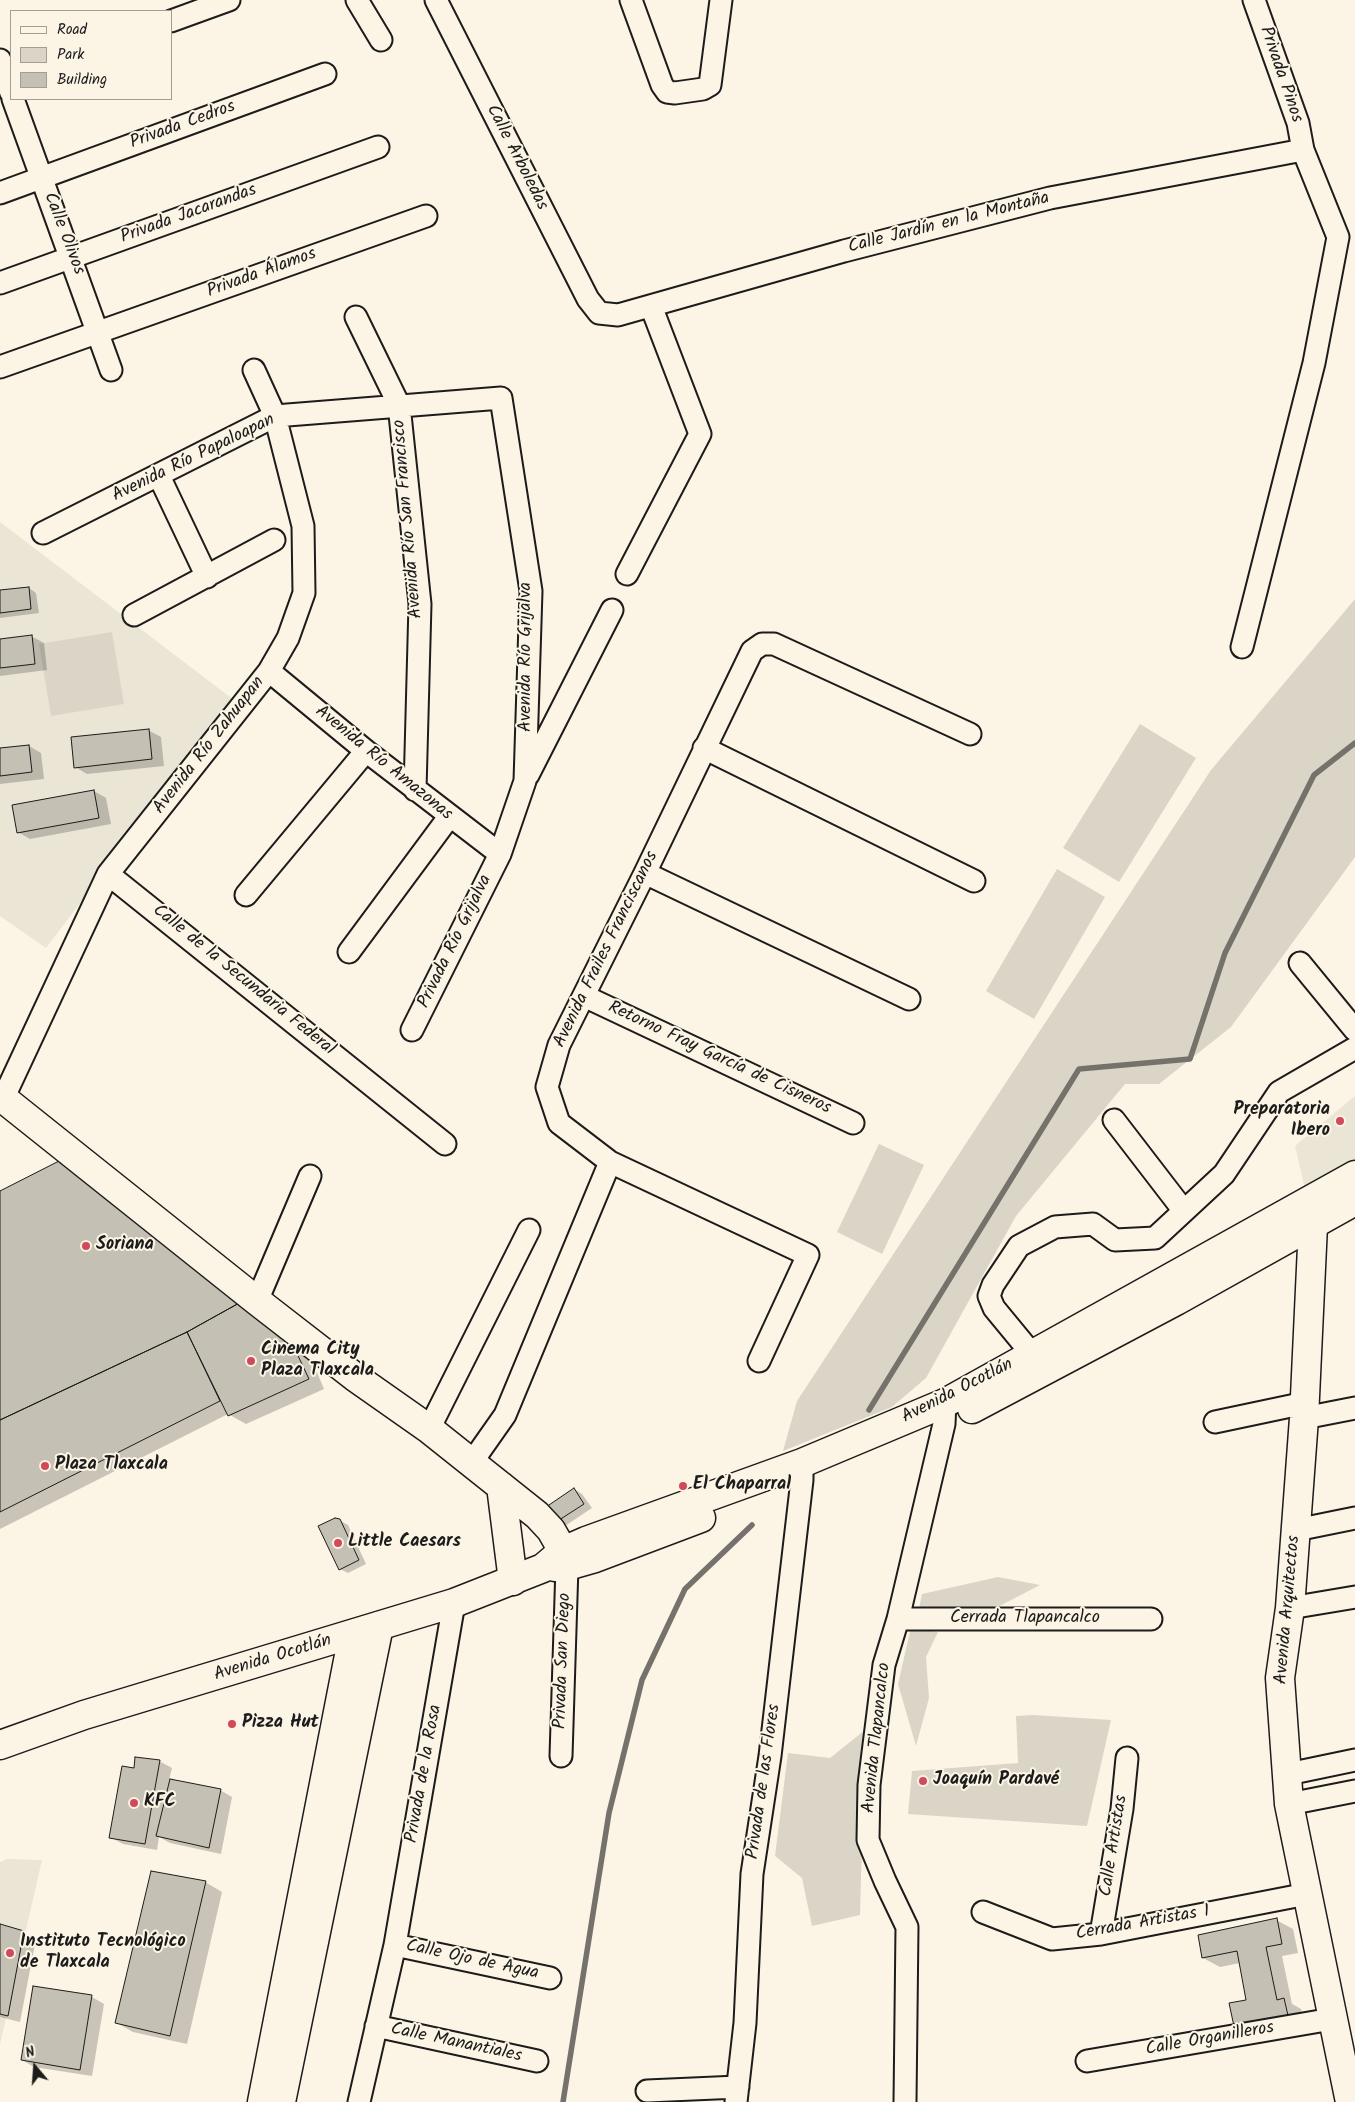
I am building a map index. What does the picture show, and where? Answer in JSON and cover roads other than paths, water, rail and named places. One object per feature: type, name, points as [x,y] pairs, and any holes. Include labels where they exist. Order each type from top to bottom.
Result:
[{"type":"main road","points":[[1,1098],[257,1301],[355,1377],[429,1428],[537,1515],[551,1530],[558,1561]]},
{"type":"main road","name":"Avenida Ocotlán","points":[[1310,1214],[1355,1174]]},
{"type":"main road","name":"Avenida Ocotlán","points":[[0,1745],[84,1715],[454,1603],[513,1581],[558,1561],[624,1526],[802,1471],[944,1414],[1310,1214],[1355,1201]]},
{"type":"main road","name":"Avenida Arquitectos","points":[[1310,1214],[1304,1411],[1290,1608],[1280,1678],[1290,1804],[1350,2102]]},
{"type":"main road","points":[[501,1486],[513,1581]]},
{"type":"main road","points":[[281,2102],[379,1626]]},
{"type":"main road","points":[[262,2102],[353,1635]]},
{"type":"street","points":[[172,21],[229,0]]},
{"type":"street","points":[[357,0],[381,40]]},
{"type":"street","name":"Calle Arboledas","points":[[436,0],[588,299],[599,314]]},
{"type":"street","points":[[631,0],[662,85],[667,92],[675,94],[703,89],[710,85],[722,0]]},
{"type":"street","name":"Privada Pinos","points":[[1242,647],[1314,364],[1338,237],[1303,150],[1298,123],[1254,0]]},
{"type":"street","name":"Calle Olivos","points":[[0,60],[9,87]]},
{"type":"street","name":"Privada Cedros","points":[[0,193],[325,74]]},
{"type":"street","name":"Calle Olivos","points":[[14,100],[72,257],[111,370]]},
{"type":"street","name":"Privada Jacarandas","points":[[0,283],[378,147]]},
{"type":"street","name":"Calle Jardín en la Montaña","points":[[599,314],[618,315],[844,251],[1050,198],[1303,150]]},
{"type":"street","name":"Privada Álamos","points":[[0,367],[426,216]]},
{"type":"street","points":[[627,574],[700,434],[651,306]]},
{"type":"street","name":"Avenida Río San Francisco","points":[[356,317],[398,404],[420,604],[415,790]]},
{"type":"street","name":"Avenida Río Zahuapan","points":[[1,1098],[108,874],[269,671],[288,638],[304,594],[303,526],[275,416],[254,370]]},
{"type":"street","name":"Avenida Río Papaloapan","points":[[43,533],[275,416],[398,404],[501,398]]},
{"type":"street","name":"Avenida Río Grijalva","points":[[500,854],[525,781],[531,591],[501,398]]},
{"type":"street","points":[[159,476],[207,577]]},
{"type":"street","points":[[134,615],[274,540]]},
{"type":"street","points":[[525,781],[612,610]]},
{"type":"street","name":"Avenida Frailes Franciscanos","points":[[759,1361],[808,1255],[610,1162],[559,1123],[547,1087],[559,1045],[645,873],[752,651],[762,644],[774,644],[970,734]]},
{"type":"street","name":"Avenida Río Amazonas","points":[[269,671],[449,817],[500,854]]},
{"type":"street","points":[[704,748],[974,881]]},
{"type":"street","points":[[246,895],[366,751]]},
{"type":"street","points":[[349,952],[449,817]]},
{"type":"street","name":"Privada Río Grijalva","points":[[412,1030],[500,854]]},
{"type":"street","points":[[645,873],[909,999]]},
{"type":"street","name":"Calle de la Secundaria Federal","points":[[108,874],[445,1144]]},
{"type":"street","points":[[1300,963],[1355,1030]]},
{"type":"street","name":"Retorno Fray García de Cisneros","points":[[584,996],[853,1123]]},
{"type":"street","points":[[1039,1362],[994,1308],[989,1296],[993,1285],[1019,1246],[1055,1227],[1093,1224],[1115,1240],[1155,1238],[1224,1174],[1278,1092],[1355,1048]]},
{"type":"street","points":[[1114,1120],[1184,1211]]},
{"type":"street","points":[[472,1462],[505,1415],[610,1162]]},
{"type":"street","points":[[257,1301],[310,1176]]},
{"type":"street","points":[[429,1428],[529,1230]]},
{"type":"street","points":[[1215,1422],[1304,1411],[1355,1408]]},
{"type":"street","name":"Avenida Tlapancalco","points":[[905,2102],[907,1927],[884,1881],[868,1840],[869,1785],[879,1691],[884,1665],[898,1620],[944,1414]]},
{"type":"street","name":"Privada de las Flores","points":[[737,2094],[745,2023],[752,1874],[770,1756],[802,1471]]},
{"type":"street","points":[[1296,1530],[1355,1518]]},
{"type":"street","name":"Privada San Diego","points":[[558,1561],[561,1756]]},
{"type":"street","points":[[1290,1608],[1355,1596]]},
{"type":"street","name":"Privada de la Rosa","points":[[359,2102],[395,1945],[454,1603]]},
{"type":"street","name":"Cerrada Tlapancalco","points":[[898,1620],[1151,1619]]},
{"type":"street","name":"Calle Artistas","points":[[1101,1934],[1122,1809],[1127,1758]]},
{"type":"street","points":[[1288,1774],[1355,1760]]},
{"type":"street","points":[[1290,1804],[1355,1791]]},
{"type":"street","name":"Cerrada Artistas 1","points":[[983,1912],[1052,1939],[1101,1934],[1307,1894]]},
{"type":"street","name":"Calle Ojo de Agua","points":[[395,1945],[550,1978]]},
{"type":"street","name":"Calle Organilleros","points":[[1087,2061],[1332,2019]]},
{"type":"street","name":"Calle Manantiales","points":[[376,2026],[537,2061]]},
{"type":"street","points":[[647,2090],[737,2094]]},
{"type":"waterway","points":[[869,1410],[1079,1069],[1190,1059],[1225,953],[1314,775],[1355,743]]},
{"type":"waterway","points":[[563,2102],[609,1813],[642,1680],[685,1589],[752,1525]]},
{"type":"place","name":"Preparatoria Ibero","points":[[1340,1121]]},
{"type":"place","name":"Soriana","points":[[86,1246]]},
{"type":"place","name":"Cinema City Plaza Tlaxcala","points":[[251,1361]]},
{"type":"place","name":"Plaza Tlaxcala","points":[[45,1466]]},
{"type":"place","name":"El Chaparral","points":[[683,1486]]},
{"type":"place","name":"Little Caesars","points":[[338,1543]]},
{"type":"place","name":"Pizza Hut","points":[[232,1724]]},
{"type":"place","name":"Joaquín Pardavé","points":[[923,1781]]},
{"type":"place","name":"KFC","points":[[134,1803]]},
{"type":"place","name":"Instituto Tecnológico de Tlaxcala","points":[[10,1953]]}]
